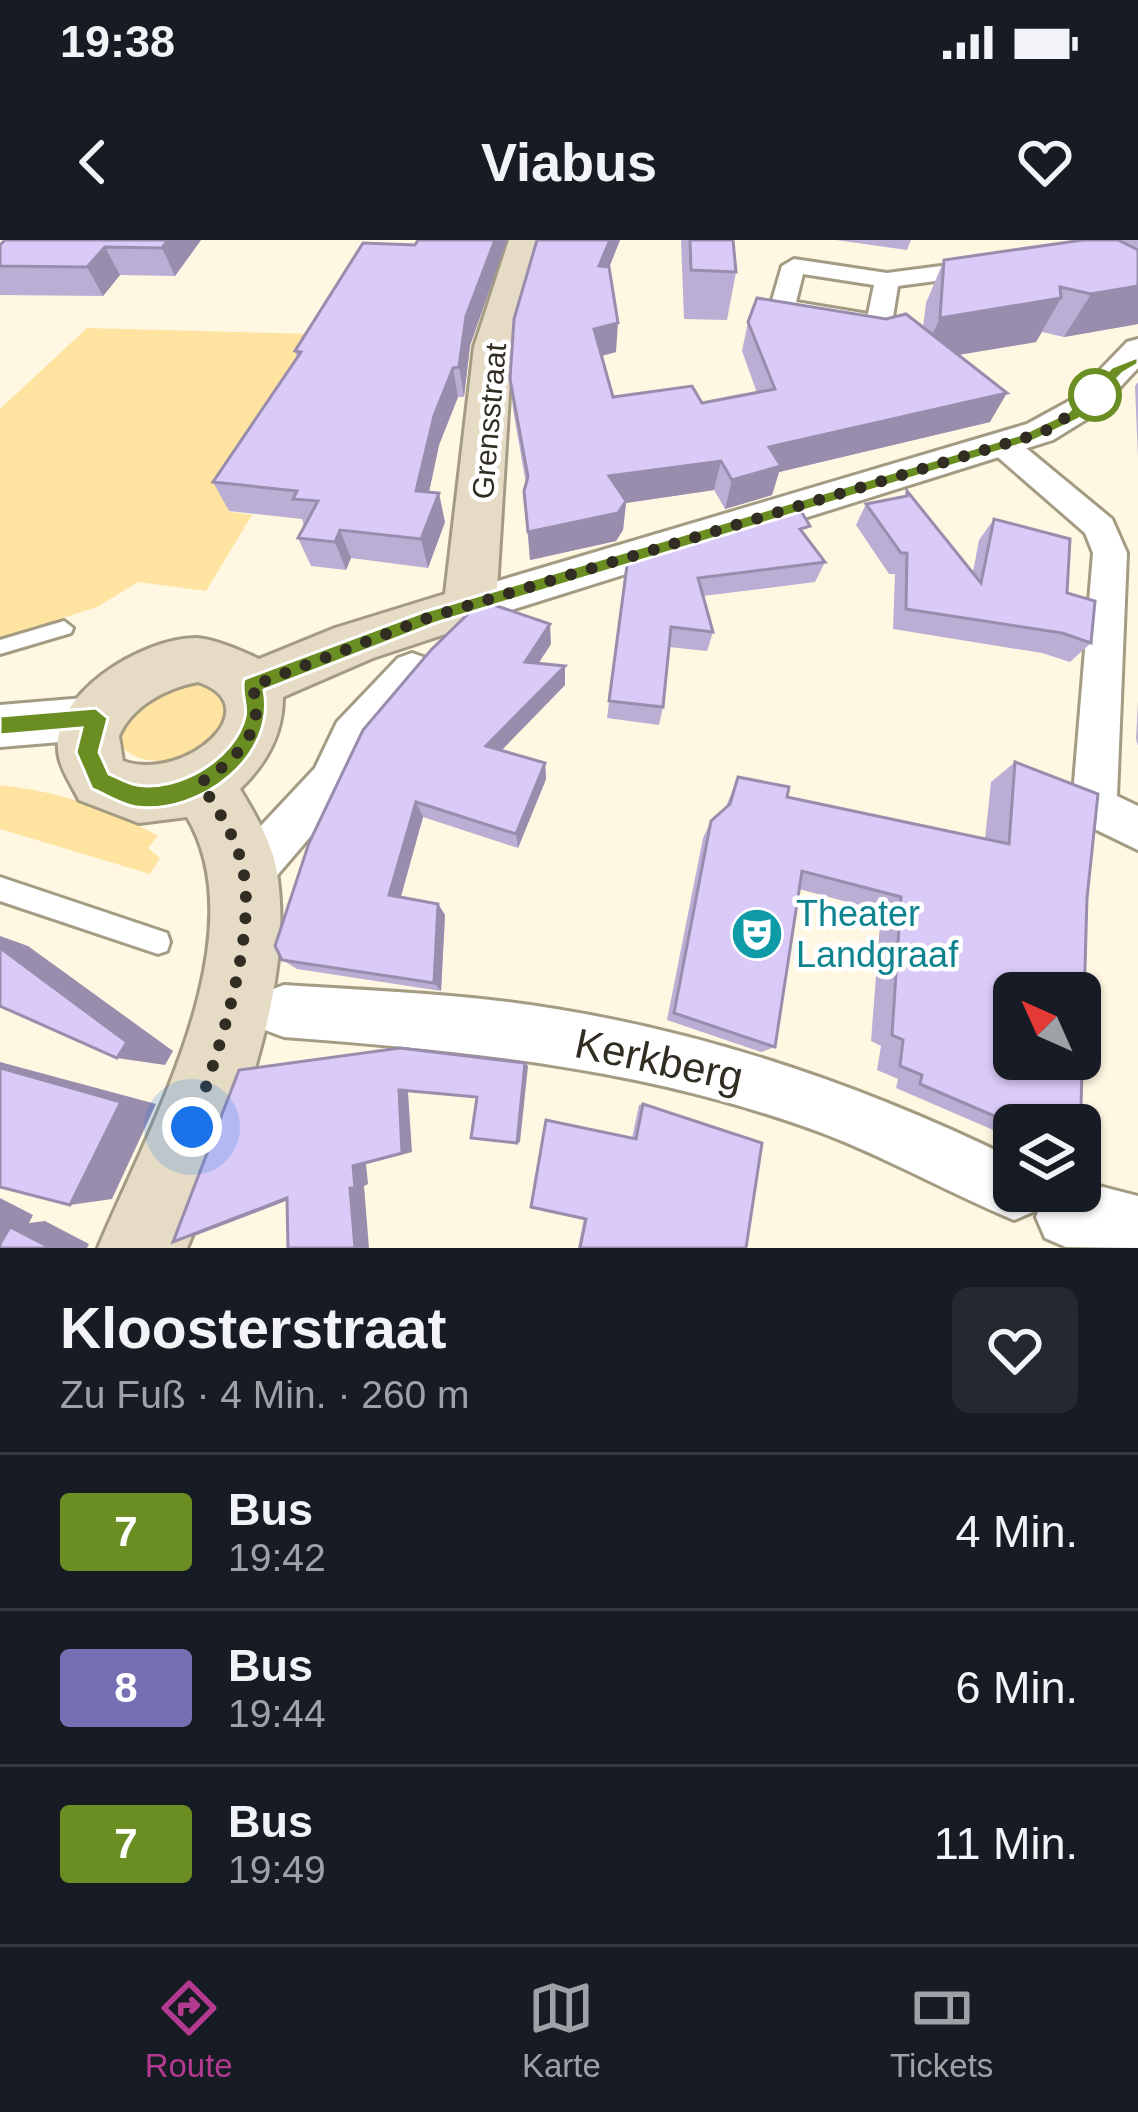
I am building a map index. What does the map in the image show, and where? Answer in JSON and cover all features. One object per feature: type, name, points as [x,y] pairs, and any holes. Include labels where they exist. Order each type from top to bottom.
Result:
[{"type":"main road","name":"Grensstraat","points":[[470,606],[493,347],[525,240]]},
{"type":"main road","points":[[252,686],[353,643],[470,606]]},
{"type":"main road","points":[[178,662],[221,663],[252,686],[257,715],[253,731],[223,769],[200,783],[157,796],[116,791],[91,768],[87,752],[96,718],[140,676],[178,662]]},
{"type":"main road","points":[[142,1248],[217,1057],[241,943],[245,878],[225,822],[200,783]]},
{"type":"street","points":[[887,280],[1030,262]]},
{"type":"street","points":[[470,606],[1003,445],[1073,416],[1134,358]]},
{"type":"street","points":[[1003,445],[1100,526],[1110,554],[1094,807],[1136,828]]},
{"type":"street","points":[[245,878],[330,782],[352,734],[412,669]]},
{"type":"street","points":[[0,726],[96,718]]},
{"type":"street","name":"Kerkberg","points":[[284,1011],[487,1026],[653,1054],[762,1082],[849,1113],[1070,1215]]},
{"type":"lane","points":[[0,647],[64,628]]},
{"type":"lane","points":[[0,889],[158,942]]},
{"type":"shaded area","points":[[87,328],[314,334],[290,411],[227,511],[252,515],[206,591],[138,582],[97,607],[0,638],[0,409]]},
{"type":"shaded area","points":[[202,681],[224,698],[222,727],[208,747],[185,758],[160,761],[138,757],[123,747],[121,731],[152,697],[173,685]]},
{"type":"shaded area","points":[[0,785],[62,797],[120,817],[158,836],[148,848],[160,858],[150,874],[0,829]]},
{"type":"building","points":[[5,240],[168,240],[162,248],[105,247],[87,267],[0,266],[0,245]]},
{"type":"building","points":[[418,240],[495,240],[466,316],[459,367],[453,368],[434,416],[416,491],[439,493],[421,539],[340,530],[335,542],[298,538],[318,501],[293,499],[297,491],[213,482],[301,352],[295,351],[363,243],[415,245]]},
{"type":"building","points":[[537,240],[610,240],[599,266],[609,267],[618,323],[594,329],[613,397],[692,386],[702,403],[775,389],[748,322],[757,298],[886,319],[906,314],[1007,393],[769,447],[781,466],[732,480],[721,461],[609,476],[626,501],[618,513],[528,532],[524,491],[528,477],[510,379],[514,319]]},
{"type":"building","points":[[690,240],[733,240],[736,272],[691,270]]},
{"type":"building","points":[[1083,240],[1118,240],[1138,250],[1138,286],[1091,294],[1060,287],[1061,298],[940,318],[944,260]]},
{"type":"building","points":[[907,491],[981,583],[994,519],[1070,539],[1067,593],[1095,601],[1091,643],[1062,633],[906,609],[907,553],[901,553],[866,504],[907,496]]},
{"type":"building","points":[[798,506],[810,526],[800,529],[825,562],[698,578],[713,632],[671,627],[663,707],[609,701],[628,558]]},
{"type":"building","points":[[488,603],[550,624],[525,662],[565,666],[486,746],[545,763],[516,834],[416,802],[389,895],[438,904],[434,983],[282,960],[275,946],[309,843],[363,730],[431,650],[474,608]]},
{"type":"building","points":[[1015,762],[1098,794],[1085,972],[993,972],[993,1080],[1082,1080],[1081,1104],[993,1104],[993,1116],[920,1084],[922,1075],[900,1066],[903,1040],[892,1035],[901,897],[802,871],[775,1047],[674,1013],[711,821],[730,804],[738,777],[789,787],[787,797],[1009,844]]},
{"type":"building","points":[[0,948],[127,1042],[117,1058],[0,1006]]},
{"type":"building","points":[[400,1048],[525,1063],[517,1143],[471,1138],[477,1097],[399,1090],[402,1153],[353,1166],[355,1248],[288,1248],[287,1198],[173,1242],[239,1070]]},
{"type":"building","points":[[0,1068],[121,1102],[70,1205],[0,1187]]},
{"type":"building","points":[[643,1104],[762,1143],[746,1248],[580,1248],[586,1219],[531,1207],[546,1120],[636,1139]]},
{"type":"building","points":[[10,1227],[51,1248],[0,1248]]},
{"type":"bus line","name":"7","points":[[0,726],[96,718],[87,752],[101,781],[136,796],[179,792],[223,769],[241,751],[257,715],[252,686],[303,663],[430,617],[1028,437],[1073,416],[1118,370],[1138,361]]},
{"type":"place","name":"Theater Landgraaf","points":[[757,934]]},
{"type":"route","points":[[192,1127],[230,1007],[245,878],[225,822],[200,783],[223,769],[253,731],[257,699],[252,686],[430,617],[1028,437],[1052,428],[1095,395]]}]
